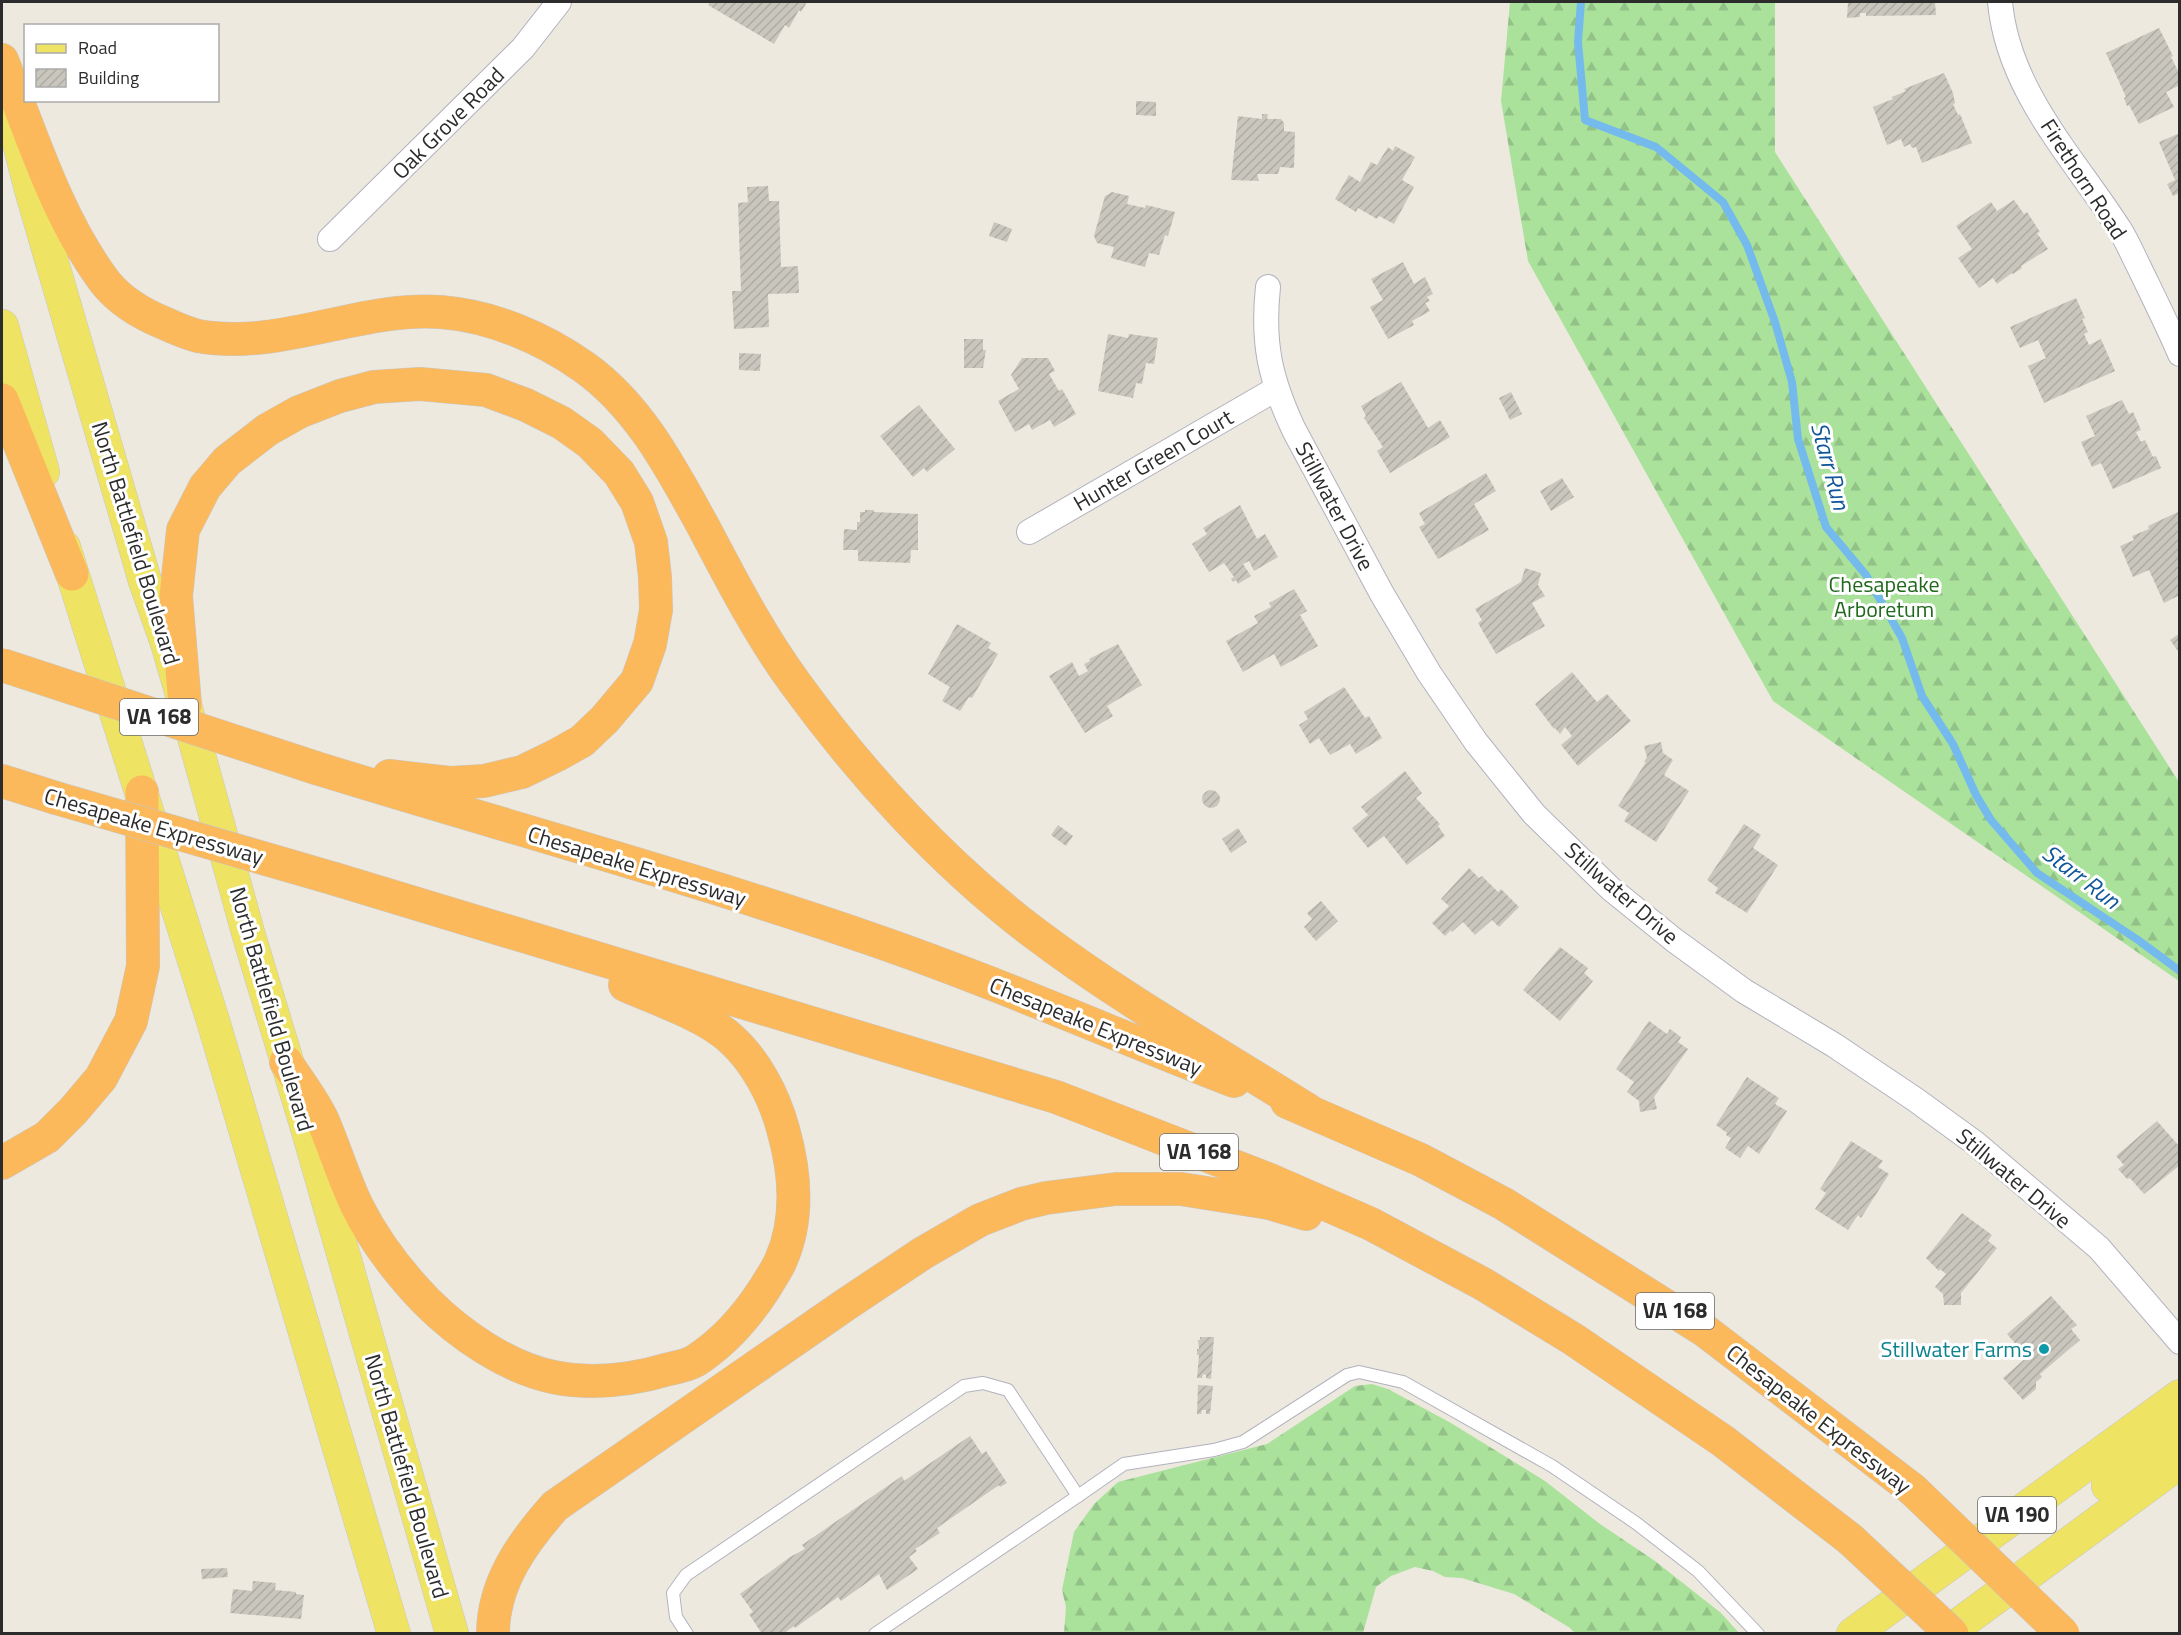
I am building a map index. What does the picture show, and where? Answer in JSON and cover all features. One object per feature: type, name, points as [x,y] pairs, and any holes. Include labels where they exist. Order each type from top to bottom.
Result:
[{"type":"highway","points":[[2,60],[52,186],[81,244],[107,285],[125,302],[149,317],[199,336],[234,339],[278,337],[379,315],[444,312],[480,319],[517,330],[541,340],[586,368],[615,393],[638,419],[678,481],[751,615],[794,681],[850,753],[907,817],[970,879],[1012,915],[1084,970],[1308,1110]]},
{"type":"highway","points":[[185,705],[176,596],[183,530],[205,487],[227,460],[267,430],[299,412],[340,396],[374,387],[420,384],[486,390],[553,418],[590,443],[619,472],[637,502],[651,542],[655,577],[656,610],[650,644],[637,681],[605,719],[582,741],[522,772],[484,781],[450,783],[316,768]]},
{"type":"highway","points":[[2,400],[72,574]]},
{"type":"highway","name":"Chesapeake Expressway","points":[[2,665],[316,768],[525,832],[633,862],[872,939],[1308,1110],[1421,1160],[1514,1210],[1704,1330],[1912,1489],[2062,1634]]},
{"type":"highway","name":"Chesapeake Expressway","points":[[2,781],[475,920],[1056,1097],[1270,1180],[1371,1224],[1483,1284],[1573,1339],[1724,1441],[1850,1539],[1952,1634]]},
{"type":"highway","points":[[2,1163],[47,1137],[74,1111],[101,1078],[131,1021],[143,966],[142,792]]},
{"type":"highway","points":[[2,796],[18,800],[51,797]]},
{"type":"highway","points":[[286,1062],[322,1119],[356,1204],[379,1245],[396,1269],[457,1328],[486,1348],[519,1365],[553,1377],[599,1381],[641,1377],[693,1362],[729,1334],[758,1299],[781,1260],[791,1221],[794,1189],[791,1156],[777,1108],[756,1068],[730,1037],[692,1014],[475,920]]},
{"type":"highway","points":[[493,1634],[495,1614],[503,1582],[517,1554],[555,1506],[855,1298],[923,1253],[980,1220],[1021,1204],[1046,1198],[1116,1189],[1181,1189],[1269,1203],[1406,1242]]},
{"type":"main road","name":"North Battlefield Boulevard","points":[[2,74],[31,190],[145,581],[167,643],[452,1634]]},
{"type":"main road","points":[[2,326],[72,574],[214,1024],[394,1634]]},
{"type":"main road","name":"VA 190","points":[[1853,1634],[2180,1396]]},
{"type":"main road","points":[[2072,1540],[2076,1521],[2093,1500],[2180,1431]]},
{"type":"main road","name":"VA 190","points":[[1946,1634],[2180,1462]]},
{"type":"street","name":"Oak Grove Road","points":[[330,239],[523,48],[559,2]]},
{"type":"street","name":"Firethorn Road","points":[[2000,2],[2007,40],[2020,74],[2052,133],[2121,232],[2180,354]]},
{"type":"street","name":"Stillwater Drive","points":[[1268,287],[1265,321],[1270,364],[1276,389],[1294,430],[1382,594],[1429,673],[1476,742],[1534,814],[1611,889],[1674,940],[1744,991],[1843,1051],[1976,1143],[2099,1248],[2180,1342]]},
{"type":"street","name":"Hunter Green Court","points":[[1029,532],[1276,389]]},
{"type":"lane","points":[[875,1634],[1124,1464],[1179,1457],[1244,1442],[1347,1375],[1359,1372],[1403,1382],[1552,1466],[1636,1523],[1698,1571],[1758,1634]]},
{"type":"lane","points":[[687,1634],[676,1617],[673,1593],[686,1575],[964,1386],[982,1383],[1008,1390],[1078,1496]]},
{"type":"green space","name":"Chesapeake Arboretum","points":[[1510,2],[1775,2],[1775,152],[2179,782],[2179,981],[1773,701],[1528,261],[1501,101]]},
{"type":"green space","points":[[1372,1384],[1388,1389],[1451,1423],[1545,1481],[1600,1524],[1655,1561],[1721,1613],[1739,1633],[1575,1633],[1514,1594],[1415,1567],[1391,1576],[1376,1587],[1363,1633],[1064,1633],[1066,1607],[1062,1590],[1074,1532],[1094,1504],[1118,1482],[1267,1444],[1355,1386]]},
{"type":"building","points":[[710,2],[807,2],[801,12],[799,10],[789,28],[785,25],[774,44],[708,5]]},
{"type":"building","points":[[1848,2],[1935,2],[1936,15],[1866,16],[1866,13],[1860,13],[1860,17],[1847,18]]},
{"type":"building","points":[[2159,28],[2180,75],[2180,85],[2166,92],[2174,107],[2139,124],[2129,105],[2127,106],[2124,98],[2126,97],[2106,53]]},
{"type":"building","points":[[1944,73],[1953,93],[1955,103],[1953,104],[1958,115],[1960,114],[1972,143],[1922,163],[1916,147],[1912,148],[1910,144],[1904,147],[1901,139],[1887,145],[1873,107],[1893,99],[1892,97],[1906,91],[1904,89]]},
{"type":"building","points":[[1136,101],[1156,102],[1156,116],[1136,115]]},
{"type":"building","points":[[1262,114],[1268,114],[1267,119],[1281,119],[1284,123],[1284,131],[1295,132],[1294,168],[1280,167],[1278,174],[1257,174],[1259,181],[1231,180],[1238,116],[1262,119]]},
{"type":"building","points":[[2180,133],[2180,193],[2173,196],[2167,184],[2175,180],[2159,142]]},
{"type":"building","points":[[1395,146],[1415,157],[1402,180],[1414,187],[1394,224],[1379,216],[1377,219],[1358,208],[1356,212],[1335,199],[1349,175],[1360,182],[1371,162],[1377,165],[1388,147],[1393,151]]},
{"type":"building","points":[[768,186],[769,201],[779,201],[781,267],[798,266],[799,293],[768,294],[769,327],[734,329],[732,291],[741,291],[738,203],[748,202],[747,187]]},
{"type":"building","points":[[1112,192],[1129,196],[1127,204],[1145,208],[1146,205],[1175,212],[1168,236],[1165,235],[1159,255],[1149,253],[1145,267],[1111,258],[1114,247],[1097,243],[1094,236],[1105,196]]},
{"type":"building","points":[[2014,200],[2024,214],[2027,212],[2048,249],[1997,284],[1993,278],[1979,288],[1958,258],[1972,249],[1956,226],[1991,202],[1997,211]]},
{"type":"building","points":[[994,222],[1012,229],[1007,242],[989,236]]},
{"type":"building","points":[[1403,262],[1414,284],[1425,277],[1433,294],[1427,297],[1430,301],[1425,303],[1430,311],[1412,321],[1414,325],[1388,339],[1370,307],[1383,300],[1371,279]]},
{"type":"building","points":[[2076,298],[2085,318],[2082,319],[2088,332],[2084,334],[2089,345],[2101,339],[2115,371],[2044,403],[2028,366],[2046,358],[2038,340],[2020,348],[2010,327]]},
{"type":"building","points":[[1108,334],[1128,338],[1129,334],[1158,338],[1154,364],[1146,363],[1142,384],[1136,383],[1133,398],[1098,391]]},
{"type":"building","points":[[964,339],[983,339],[983,350],[986,350],[983,368],[964,368]]},
{"type":"building","points":[[739,353],[761,354],[760,371],[739,370]]},
{"type":"building","points":[[1022,358],[1048,358],[1055,371],[1049,374],[1059,391],[1062,389],[1076,414],[1054,427],[1050,420],[1032,430],[1029,424],[1015,432],[998,401],[1019,389],[1011,375]]},
{"type":"building","points":[[1401,382],[1428,428],[1440,420],[1450,437],[1390,473],[1377,451],[1383,447],[1364,418],[1366,416],[1361,406]]},
{"type":"building","points":[[1511,392],[1522,414],[1510,420],[1499,398]]},
{"type":"building","points":[[2122,400],[2129,414],[2133,412],[2141,430],[2136,432],[2141,442],[2145,440],[2161,468],[2113,489],[2101,463],[2092,467],[2081,442],[2095,436],[2086,416]]},
{"type":"building","points":[[919,405],[955,449],[927,472],[924,468],[913,477],[880,436]]},
{"type":"building","points":[[1486,473],[1496,491],[1474,504],[1489,530],[1438,559],[1419,527],[1425,524],[1419,513]]},
{"type":"building","points":[[1562,478],[1574,497],[1551,511],[1540,491]]},
{"type":"building","points":[[1240,505],[1257,539],[1265,534],[1278,557],[1254,571],[1249,561],[1243,564],[1251,576],[1238,584],[1236,580],[1233,582],[1231,579],[1234,577],[1224,563],[1209,572],[1192,544],[1207,534],[1203,528]]},
{"type":"building","points":[[865,510],[918,514],[918,550],[911,550],[910,563],[858,561],[858,550],[843,550],[844,529],[857,530],[860,512],[865,512]]},
{"type":"building","points":[[2180,511],[2180,595],[2164,603],[2149,570],[2133,577],[2120,546],[2134,540],[2132,536],[2149,529],[2148,526]]},
{"type":"building","points":[[1525,568],[1541,573],[1538,585],[1545,596],[1532,603],[1545,626],[1496,654],[1478,623],[1482,620],[1475,609],[1521,582]]},
{"type":"building","points":[[1294,589],[1307,611],[1300,615],[1318,646],[1281,667],[1274,654],[1243,672],[1226,641],[1258,623],[1254,616],[1271,607],[1269,603]]},
{"type":"building","points":[[957,624],[991,643],[988,648],[998,654],[972,698],[969,697],[960,711],[942,701],[950,687],[928,674]]},
{"type":"building","points":[[2180,633],[2180,654],[2170,640]]},
{"type":"building","points":[[1118,644],[1142,685],[1107,706],[1113,716],[1085,733],[1049,676],[1072,662],[1079,676],[1088,671],[1084,664],[1090,661],[1089,659]]},
{"type":"building","points":[[1572,672],[1597,702],[1607,694],[1631,721],[1578,766],[1561,745],[1572,736],[1565,727],[1560,734],[1554,729],[1535,704]]},
{"type":"building","points":[[1344,687],[1365,718],[1369,716],[1382,738],[1356,754],[1350,744],[1330,755],[1319,738],[1310,744],[1299,725],[1308,719],[1304,712]]},
{"type":"building","points":[[1661,742],[1663,753],[1673,760],[1664,775],[1689,791],[1656,842],[1624,821],[1629,813],[1618,806],[1646,762],[1644,762],[1647,757],[1644,746]]},
{"type":"building","points":[[1405,771],[1422,793],[1416,798],[1440,824],[1438,826],[1445,836],[1407,865],[1384,836],[1368,848],[1352,828],[1368,815],[1361,807]]},
{"type":"building","points":[[1211,790],[1219,795],[1220,799],[1215,807],[1211,808],[1203,803],[1202,799],[1207,791]]},
{"type":"building","points":[[1744,824],[1761,835],[1753,848],[1778,865],[1747,913],[1715,893],[1718,888],[1707,880]]},
{"type":"building","points":[[1058,825],[1073,836],[1066,846],[1051,835]]},
{"type":"building","points":[[1238,828],[1247,842],[1231,853],[1222,839]]},
{"type":"building","points":[[1469,868],[1479,878],[1482,876],[1498,892],[1501,889],[1519,907],[1499,927],[1492,920],[1475,935],[1463,922],[1445,936],[1432,923],[1449,906],[1441,899]]},
{"type":"building","points":[[1321,901],[1338,921],[1316,941],[1304,927],[1312,919],[1307,913]]},
{"type":"building","points":[[1560,947],[1588,968],[1584,973],[1593,981],[1560,1021],[1523,990]]},
{"type":"building","points":[[1649,1021],[1667,1034],[1670,1029],[1681,1037],[1678,1042],[1688,1049],[1654,1097],[1657,1109],[1640,1112],[1639,1101],[1627,1092],[1634,1082],[1616,1069]]},
{"type":"building","points":[[1747,1077],[1779,1098],[1775,1104],[1787,1111],[1759,1154],[1748,1146],[1740,1158],[1725,1148],[1731,1138],[1716,1125]]},
{"type":"building","points":[[2157,1121],[2180,1147],[2180,1165],[2144,1194],[2130,1178],[2127,1179],[2118,1169],[2124,1165],[2116,1156]]},
{"type":"building","points":[[1851,1141],[1883,1161],[1878,1167],[1889,1174],[1861,1218],[1858,1215],[1848,1230],[1815,1209],[1826,1193],[1820,1189]]},
{"type":"building","points":[[1962,1213],[1992,1235],[1988,1241],[1997,1248],[1961,1293],[1961,1305],[1944,1305],[1943,1294],[1935,1287],[1946,1274],[1940,1269],[1939,1271],[1926,1258]]},
{"type":"building","name":"Stillwater Farms","points":[[2051,1296],[2077,1325],[2071,1329],[2080,1340],[2040,1374],[2042,1377],[2036,1382],[2036,1389],[2023,1400],[2003,1378],[2027,1357],[2007,1334]]},
{"type":"building","points":[[1200,1337],[1214,1337],[1211,1379],[1206,1378],[1203,1374],[1202,1378],[1197,1378],[1199,1355],[1197,1355],[1197,1349],[1199,1349]]},
{"type":"building","points":[[1198,1385],[1213,1386],[1210,1414],[1202,1410],[1201,1414],[1197,1414]]},
{"type":"building","points":[[970,1436],[982,1454],[986,1451],[1007,1483],[1000,1487],[999,1485],[937,1528],[940,1533],[915,1549],[917,1551],[909,1557],[918,1569],[887,1590],[879,1574],[841,1601],[838,1597],[795,1628],[794,1626],[783,1634],[762,1634],[749,1614],[753,1612],[740,1594],[790,1557],[805,1549],[802,1545],[902,1476],[904,1481]]},
{"type":"building","points":[[227,1568],[228,1577],[202,1579],[201,1569]]},
{"type":"building","points":[[253,1581],[276,1583],[275,1590],[304,1595],[301,1619],[230,1613],[233,1589],[252,1591]]},
{"type":"waterway","name":"Starr Run","points":[[1581,2],[1578,42],[1585,120],[1656,147],[1723,202],[1747,245],[1775,322],[1792,382],[1798,439],[1826,527],[1866,575],[1902,638],[1922,696],[1953,744],[1976,795],[1991,820],[2037,873],[2138,940],[2180,971]]},
{"type":"place","name":"Stillwater Farms","points":[[2044,1349]]}]
